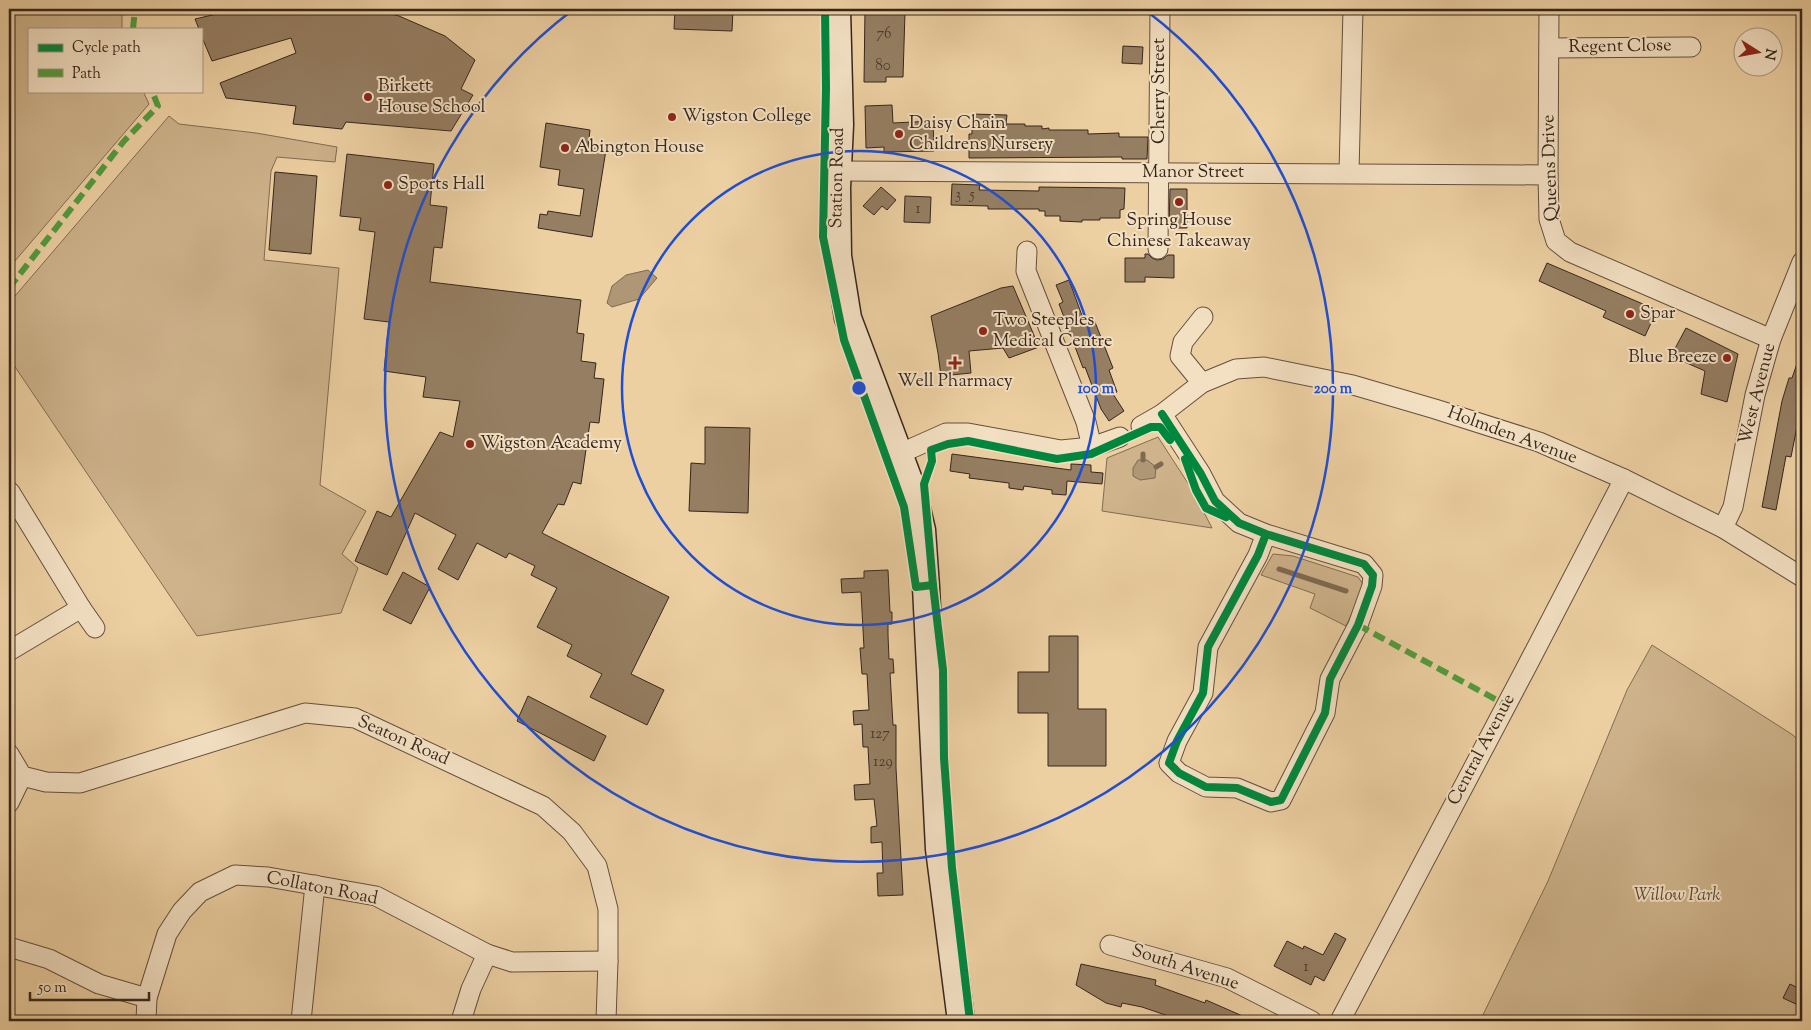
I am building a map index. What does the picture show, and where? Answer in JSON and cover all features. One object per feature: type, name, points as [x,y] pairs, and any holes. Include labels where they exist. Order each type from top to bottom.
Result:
[{"type":"main road","name":"Station Road","points":[[836,9],[840,126],[838,256],[848,318],[912,488],[924,544],[939,849],[961,1021]]},
{"type":"street","name":"Cherry Street","points":[[1158,249],[1160,9]]},
{"type":"street","points":[[1349,173],[1353,9]]},
{"type":"street","name":"Queens Drive","points":[[1549,9],[1549,219],[1556,241],[1570,252],[1771,339]]},
{"type":"street","name":"Regent Close","points":[[1549,48],[1691,47]]},
{"type":"street","name":"Manor Street","points":[[838,171],[1548,175]]},
{"type":"street","points":[[1027,251],[1026,271],[1086,422],[1092,447]]},
{"type":"street","name":"West Avenue","points":[[1723,528],[1733,507],[1755,395],[1771,339],[1802,262]]},
{"type":"street","points":[[1202,383],[1180,356],[1183,342],[1203,317]]},
{"type":"street","name":"Holmden Avenue","points":[[1141,426],[1162,414],[1202,383],[1236,369],[1264,368],[1353,385],[1539,442],[1624,479],[1723,528],[1802,577]]},
{"type":"street","points":[[1162,414],[1201,474],[1215,501],[1239,522],[1266,534],[1364,564],[1373,575],[1372,586],[1358,625],[1330,679],[1325,714],[1281,800],[1271,802],[1237,788],[1206,788],[1179,773],[1169,763],[1177,741],[1203,693],[1208,647],[1258,555],[1266,534]]},
{"type":"street","points":[[899,454],[946,433],[968,433],[1061,450],[1092,447],[1120,438]]},
{"type":"street","name":"Central Avenue","points":[[1340,1021],[1624,479]]},
{"type":"street","points":[[10,492],[95,628]]},
{"type":"street","points":[[9,651],[81,608]]},
{"type":"street","name":"Seaton Road","points":[[22,776],[46,782],[80,783],[305,713],[355,718],[543,806],[572,832],[597,866],[608,909],[606,1021]]},
{"type":"street","points":[[9,754],[22,776],[9,803]]},
{"type":"street","name":"Collaton Road","points":[[146,1021],[148,998],[167,934],[182,911],[200,892],[235,876],[268,877],[376,896],[487,954],[512,962],[608,961]]},
{"type":"street","points":[[301,1021],[315,884]]},
{"type":"street","name":"South Avenue","points":[[1110,945],[1228,978],[1312,1021]]},
{"type":"street","points":[[9,947],[49,959],[99,984],[148,998]]},
{"type":"street","points":[[461,1021],[471,989],[487,954]]},
{"type":"green space","points":[[9,9],[122,9],[122,28],[28,28],[28,92],[143,92],[149,104],[9,268]]},
{"type":"green space","points":[[169,116],[179,124],[256,133],[337,147],[335,162],[277,157],[271,171],[264,260],[339,268],[320,485],[366,511],[342,554],[358,568],[341,613],[197,636],[9,358],[9,303]]},
{"type":"green space","points":[[1158,437],[1193,491],[1212,528],[1102,511],[1107,458]]},
{"type":"green space","points":[[1273,554],[1293,556],[1358,577],[1365,587],[1346,626],[1310,608],[1315,594],[1261,575]]},
{"type":"green space","name":"Willow Park","points":[[1652,645],[1793,735],[1802,744],[1802,1021],[1480,1021],[1548,881],[1627,690]]},
{"type":"shaded area","points":[[648,270],[657,278],[639,299],[612,307],[607,303],[612,286],[626,275]]},
{"type":"shaded area","points":[[1138,460],[1147,460],[1156,467],[1155,478],[1140,480],[1133,476],[1133,468]]},
{"type":"building","points":[[238,9],[373,9],[399,16],[445,36],[475,60],[461,89],[473,95],[451,131],[346,122],[342,129],[293,124],[296,106],[226,98],[220,83],[296,53],[291,38],[212,61],[202,37],[202,28],[199,28],[195,19]]},
{"type":"building","points":[[675,9],[733,9],[732,31],[674,29]]},
{"type":"building","points":[[865,9],[905,12],[903,77],[886,77],[886,82],[864,82]]},
{"type":"building","points":[[1123,46],[1143,47],[1142,64],[1122,63]]},
{"type":"building","name":"Daisy Chain Childrens Nursery","points":[[892,105],[893,123],[933,121],[934,151],[884,152],[884,147],[866,148],[865,106]]},
{"type":"building","points":[[972,114],[1007,115],[1006,124],[1042,126],[1042,129],[1049,128],[1049,130],[1088,130],[1088,134],[1119,133],[1119,137],[1148,137],[1147,159],[1122,159],[1122,157],[969,158],[969,134],[972,134]]},
{"type":"building","points":[[546,123],[590,130],[588,147],[606,150],[592,237],[538,228],[540,214],[547,215],[548,211],[580,216],[584,189],[558,185],[560,170],[540,167]]},
{"type":"building","points":[[347,154],[434,164],[430,205],[447,207],[442,248],[434,247],[430,282],[581,300],[577,333],[584,334],[581,361],[596,363],[594,378],[604,379],[599,423],[590,422],[581,484],[573,482],[564,505],[558,504],[542,533],[669,597],[631,674],[664,690],[647,725],[590,697],[602,674],[567,656],[572,645],[537,627],[557,588],[531,575],[535,566],[509,553],[506,558],[477,543],[458,580],[438,569],[456,535],[415,513],[387,575],[355,561],[377,511],[391,517],[440,432],[453,437],[460,401],[423,397],[426,377],[384,371],[389,322],[364,319],[375,232],[359,230],[361,218],[340,216]]},
{"type":"building","points":[[275,172],[317,176],[311,254],[269,250]]},
{"type":"building","points":[[952,184],[980,185],[979,190],[1039,191],[1039,187],[1125,188],[1124,209],[1120,210],[1120,218],[1100,218],[1100,220],[1082,220],[1082,222],[1060,221],[1060,216],[1045,216],[1045,211],[1039,211],[1039,209],[988,209],[988,206],[951,205]]},
{"type":"building","points":[[881,187],[896,200],[887,210],[882,206],[874,215],[863,206]]},
{"type":"building","points":[[1170,189],[1187,189],[1187,228],[1169,228]]},
{"type":"building","points":[[905,196],[931,197],[930,223],[904,222]]},
{"type":"building","points":[[1145,254],[1157,260],[1163,259],[1168,255],[1174,255],[1174,278],[1145,277],[1145,282],[1125,282],[1125,258],[1145,258]]},
{"type":"building","points":[[1547,263],[1657,310],[1645,336],[1603,317],[1606,311],[1539,281]]},
{"type":"building","points":[[1069,280],[1084,321],[1093,317],[1113,368],[1109,370],[1117,392],[1113,394],[1124,411],[1109,421],[1101,409],[1085,367],[1083,368],[1059,304],[1063,302],[1056,285]]},
{"type":"building","name":"Two Steeples Medical Centre","points":[[1013,286],[1039,347],[1009,358],[1003,348],[969,351],[971,373],[941,376],[931,316],[1001,288]]},
{"type":"building","points":[[1686,328],[1738,354],[1727,402],[1701,394],[1705,371],[1671,356]]},
{"type":"building","points":[[1800,355],[1802,355],[1802,401],[1791,457],[1786,456],[1776,510],[1762,507],[1782,401],[1789,378],[1792,378]]},
{"type":"building","points":[[705,427],[750,428],[748,513],[689,511],[691,463],[705,464]]},
{"type":"building","points":[[952,454],[1071,470],[1071,464],[1091,465],[1091,472],[1103,473],[1102,484],[1067,481],[1066,495],[1052,494],[1052,490],[1024,486],[1023,490],[1009,488],[1009,483],[969,478],[970,474],[950,471]]},
{"type":"building","points":[[888,570],[890,612],[892,612],[892,624],[888,624],[889,659],[893,659],[894,673],[890,673],[893,725],[896,725],[896,768],[903,895],[878,896],[877,873],[883,873],[882,842],[871,843],[871,827],[877,826],[874,799],[855,800],[854,785],[870,784],[868,747],[863,747],[862,724],[854,725],[853,711],[869,710],[867,674],[862,674],[860,648],[864,648],[861,592],[842,593],[841,579],[864,578],[864,571]]},
{"type":"building","points":[[403,572],[430,587],[411,624],[383,610]]},
{"type":"building","points":[[1049,636],[1078,636],[1078,709],[1106,709],[1106,766],[1048,766],[1048,713],[1018,713],[1018,672],[1049,672]]},
{"type":"building","points":[[528,696],[606,736],[594,761],[517,721]]},
{"type":"building","points":[[1335,933],[1346,939],[1324,981],[1315,976],[1311,985],[1274,966],[1287,941],[1303,949],[1304,946],[1323,955]]},
{"type":"building","points":[[1081,964],[1156,980],[1155,985],[1205,1003],[1206,1000],[1254,1021],[1183,1021],[1142,1007],[1122,1003],[1121,1007],[1106,1003],[1076,985]]},
{"type":"building","points":[[1790,984],[1802,990],[1802,997],[1798,1005],[1783,998]]},
{"type":"waterway","points":[[1143,454],[1143,460]]},
{"type":"waterway","points":[[1156,467],[1161,464]]},
{"type":"waterway","points":[[1279,569],[1346,591]]},
{"type":"marked path","points":[[133,28],[135,9]]},
{"type":"marked path","points":[[9,288],[124,141],[158,106],[152,92]]},
{"type":"marked path","points":[[1358,625],[1506,705]]},
{"type":"cycle path","points":[[825,9],[826,88],[823,237],[844,340],[904,507],[916,587],[933,585],[943,670],[944,758],[952,868],[970,1021]]},
{"type":"cycle path","points":[[1162,414],[1201,474],[1215,501],[1239,523],[1266,534],[1364,564],[1373,575],[1372,586],[1358,625],[1330,679],[1325,713],[1281,800],[1271,802],[1237,788],[1206,787],[1179,773],[1169,763],[1177,741],[1203,693],[1208,647],[1258,555],[1266,534]]},
{"type":"cycle path","points":[[933,585],[924,484],[932,461],[931,450],[948,444],[968,441],[1057,459],[1091,454],[1151,427],[1160,427],[1170,440]]},
{"type":"cycle path","points":[[1185,459],[1196,490],[1206,508],[1226,517]]},
{"type":"place","name":"Birkett House School","points":[[368,97]]},
{"type":"place","name":"Wigston College","points":[[672,117]]},
{"type":"place","name":"Daisy Chain Childrens Nursery","points":[[899,134]]},
{"type":"place","name":"Abington House","points":[[565,148]]},
{"type":"place","name":"Sports Hall","points":[[388,185]]},
{"type":"place","name":"Spring House Chinese Takeaway","points":[[1179,202]]},
{"type":"place","name":"Spar","points":[[1630,314]]},
{"type":"place","name":"Two Steeples Medical Centre","points":[[983,331]]},
{"type":"place","name":"Blue Breeze","points":[[1727,358]]},
{"type":"place","name":"Well Pharmacy","points":[[955,363]]},
{"type":"place","name":"Wigston Academy","points":[[470,444]]}]
